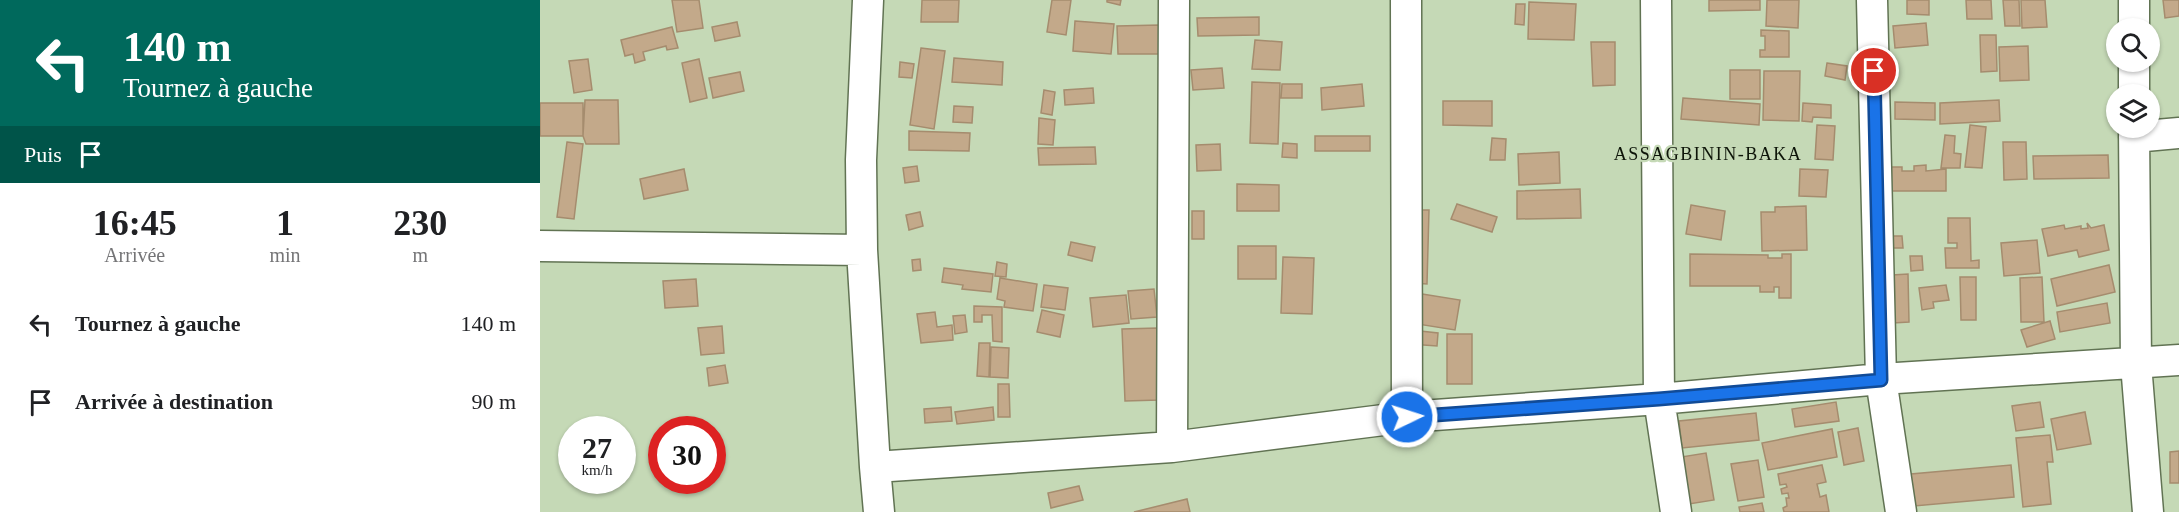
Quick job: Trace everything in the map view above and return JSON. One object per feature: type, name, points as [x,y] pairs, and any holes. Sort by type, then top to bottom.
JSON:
[{"type":"street","points":[[868,0],[861,160],[862,250],[879,512]]},
{"type":"street","points":[[1172,447],[1174,0]]},
{"type":"street","points":[[1406,0],[1407,417]]},
{"type":"street","points":[[1656,0],[1659,399],[1676,512]]},
{"type":"street","points":[[1872,0],[1881,380],[1901,512]]},
{"type":"street","points":[[2133,0],[2134,18]]},
{"type":"street","points":[[2160,133],[2179,133]]},
{"type":"street","points":[[2134,138],[2136,364],[2148,512]]},
{"type":"street","points":[[540,246],[862,250]]},
{"type":"street","points":[[875,467],[1172,447],[1407,417],[1881,380],[2179,360]]},
{"type":"building","points":[[672,0],[699,0],[703,28],[677,32]]},
{"type":"building","points":[[922,0],[959,0],[958,22],[921,22]]},
{"type":"building","points":[[1052,0],[1071,0],[1066,35],[1047,32]]},
{"type":"building","points":[[1107,0],[1121,0],[1120,5],[1107,2]]},
{"type":"building","points":[[1709,0],[1760,0],[1760,10],[1709,11]]},
{"type":"building","points":[[1767,0],[1799,0],[1798,28],[1766,26]]},
{"type":"building","points":[[1907,0],[1929,0],[1929,15],[1907,14]]},
{"type":"building","points":[[1966,0],[1991,0],[1992,19],[1967,19]]},
{"type":"building","points":[[2003,0],[2019,0],[2020,26],[2005,26]]},
{"type":"building","points":[[2021,0],[2045,0],[2047,27],[2022,28]]},
{"type":"building","points":[[2163,0],[2179,0],[2179,16],[2165,18]]},
{"type":"building","points":[[1529,2],[1576,4],[1574,40],[1528,39]]},
{"type":"building","points":[[1516,4],[1525,4],[1524,25],[1515,24]]},
{"type":"building","points":[[1259,17],[1259,35],[1198,36],[1197,18]]},
{"type":"building","points":[[1075,21],[1114,24],[1111,54],[1073,51]]},
{"type":"building","points":[[737,22],[740,36],[715,41],[712,27]]},
{"type":"building","points":[[1926,23],[1928,45],[1895,48],[1893,26]]},
{"type":"building","points":[[1159,25],[1159,54],[1118,54],[1117,26]]},
{"type":"building","points":[[672,27],[678,48],[667,50],[666,46],[643,52],[645,60],[635,63],[633,54],[625,56],[621,40]]},
{"type":"building","points":[[1761,30],[1789,31],[1789,57],[1760,57],[1760,50],[1765,50],[1765,36],[1761,36]]},
{"type":"building","points":[[1980,35],[1996,35],[1997,71],[1981,72]]},
{"type":"building","points":[[1255,40],[1282,42],[1280,70],[1252,69]]},
{"type":"building","points":[[1591,42],[1615,42],[1615,85],[1593,86]]},
{"type":"building","points":[[2028,46],[2029,80],[2000,81],[1999,47]]},
{"type":"building","points":[[921,48],[945,51],[934,129],[910,125]]},
{"type":"building","points":[[954,58],[1003,62],[1002,85],[952,82]]},
{"type":"building","points":[[588,59],[592,90],[574,93],[569,61]]},
{"type":"building","points":[[699,59],[707,98],[690,102],[682,63]]},
{"type":"building","points":[[900,62],[914,64],[912,78],[899,77]]},
{"type":"building","points":[[1827,63],[1847,66],[1845,80],[1825,76]]},
{"type":"building","points":[[1222,68],[1224,88],[1193,90],[1191,70]]},
{"type":"building","points":[[1730,70],[1760,70],[1760,99],[1730,99]]},
{"type":"building","points":[[1764,71],[1800,71],[1799,121],[1763,120]]},
{"type":"building","points":[[740,72],[744,91],[713,98],[709,78]]},
{"type":"building","points":[[1252,82],[1280,83],[1278,144],[1250,143]]},
{"type":"building","points":[[1282,84],[1302,84],[1302,98],[1281,98]]},
{"type":"building","points":[[1362,84],[1364,106],[1322,110],[1321,88]]},
{"type":"building","points":[[1093,88],[1094,103],[1065,105],[1064,90]]},
{"type":"building","points":[[1044,90],[1055,92],[1052,115],[1041,113]]},
{"type":"building","points":[[1683,98],[1760,104],[1759,125],[1681,119]]},
{"type":"building","points":[[585,100],[618,100],[619,144],[586,144],[583,136]]},
{"type":"building","points":[[1999,100],[2000,121],[1940,124],[1940,103]]},
{"type":"building","points":[[1443,101],[1492,101],[1492,126],[1443,125]]},
{"type":"building","points":[[1895,102],[1935,103],[1935,120],[1895,119]]},
{"type":"building","points":[[540,103],[583,103],[583,136],[540,136]]},
{"type":"building","points":[[1803,103],[1831,105],[1831,118],[1813,117],[1812,122],[1802,121]]},
{"type":"building","points":[[954,106],[973,107],[972,123],[953,122]]},
{"type":"building","points":[[1039,118],[1055,120],[1053,145],[1038,144]]},
{"type":"building","points":[[1817,125],[1835,126],[1833,160],[1815,159]]},
{"type":"building","points":[[1970,125],[1986,127],[1982,168],[1965,167]]},
{"type":"building","points":[[909,131],[970,133],[969,151],[909,150]]},
{"type":"building","points":[[1945,135],[1955,136],[1954,153],[1961,154],[1960,168],[1941,168]]},
{"type":"building","points":[[1315,136],[1370,136],[1370,151],[1315,151]]},
{"type":"building","points":[[1492,138],[1506,139],[1505,160],[1490,160]]},
{"type":"building","points":[[567,142],[583,144],[574,219],[557,217]]},
{"type":"building","points":[[2003,142],[2026,142],[2027,179],[2004,180]]},
{"type":"building","points":[[1283,143],[1297,144],[1297,158],[1282,157]]},
{"type":"building","points":[[1220,144],[1221,170],[1197,171],[1196,145]]},
{"type":"building","points":[[1095,147],[1096,164],[1039,165],[1038,148]]},
{"type":"building","points":[[1559,152],[1560,183],[1519,185],[1518,154]]},
{"type":"building","points":[[2108,155],[2109,178],[2034,179],[2033,156]]},
{"type":"building","points":[[1926,165],[1926,171],[1946,169],[1946,191],[1889,191],[1889,167],[1902,167],[1902,171],[1914,171],[1914,166]]},
{"type":"building","points":[[917,166],[919,181],[905,183],[903,168]]},
{"type":"building","points":[[684,169],[688,190],[644,199],[640,179]]},
{"type":"building","points":[[1800,169],[1828,170],[1826,197],[1799,196]]},
{"type":"building","points":[[1237,184],[1279,185],[1279,211],[1237,211]]},
{"type":"building","points":[[1580,189],[1581,218],[1517,219],[1517,191]]},
{"type":"building","points":[[1457,204],[1497,217],[1492,232],[1451,219]]},
{"type":"building","points":[[1691,205],[1725,211],[1721,240],[1686,234]]},
{"type":"building","points":[[1806,206],[1807,250],[1762,251],[1761,212],[1775,212],[1775,207]]},
{"type":"building","points":[[1414,210],[1429,210],[1427,284],[1413,283]]},
{"type":"building","points":[[1192,211],[1204,211],[1204,239],[1192,239]]},
{"type":"building","points":[[920,212],[923,226],[909,230],[906,215]]},
{"type":"building","points":[[1948,218],[1970,218],[1971,261],[1979,260],[1979,268],[1946,268],[1945,248],[1957,248],[1957,243],[1948,243]]},
{"type":"building","points":[[2087,223],[2091,228],[2104,225],[2109,250],[2079,257],[2077,250],[2048,256],[2042,229],[2064,225],[2065,229],[2081,226],[2081,229],[2088,228]]},
{"type":"building","points":[[1889,236],[1902,236],[1903,248],[1890,248]]},
{"type":"building","points":[[2037,240],[2040,273],[2004,276],[2001,243]]},
{"type":"building","points":[[1071,242],[1095,247],[1092,261],[1068,255]]},
{"type":"building","points":[[1238,246],[1276,246],[1276,279],[1238,279]]},
{"type":"building","points":[[1690,254],[1768,255],[1768,258],[1782,258],[1782,254],[1791,254],[1791,298],[1779,298],[1779,287],[1774,287],[1774,292],[1760,292],[1760,286],[1690,286]]},
{"type":"building","points":[[1910,256],[1922,256],[1923,270],[1911,271]]},
{"type":"building","points":[[1283,257],[1314,258],[1312,314],[1281,313]]},
{"type":"building","points":[[920,259],[921,270],[913,271],[912,260]]},
{"type":"building","points":[[997,262],[1007,264],[1006,277],[995,276]]},
{"type":"building","points":[[2109,265],[2115,292],[2057,306],[2051,279]]},
{"type":"building","points":[[944,268],[993,274],[991,292],[962,289],[963,285],[942,282]]},
{"type":"building","points":[[1908,274],[1909,322],[1893,323],[1892,275]]},
{"type":"building","points":[[1960,277],[1976,277],[1976,320],[1961,320]]},
{"type":"building","points":[[2042,277],[2044,322],[2021,322],[2020,278]]},
{"type":"building","points":[[1000,278],[1037,284],[1033,311],[1004,307],[1005,301],[997,299]]},
{"type":"building","points":[[696,279],[698,306],[665,308],[663,281]]},
{"type":"building","points":[[1044,285],[1068,288],[1065,310],[1041,307]]},
{"type":"building","points":[[1946,285],[1949,300],[1933,302],[1934,308],[1922,310],[1919,288]]},
{"type":"building","points":[[1154,289],[1157,317],[1131,319],[1128,291]]},
{"type":"building","points":[[1416,293],[1460,300],[1455,330],[1411,323]]},
{"type":"building","points":[[1126,295],[1129,323],[1093,327],[1090,298]]},
{"type":"building","points":[[2107,303],[2110,323],[2060,332],[2057,312]]},
{"type":"building","points":[[974,306],[1002,307],[1002,342],[993,341],[992,315],[982,315],[982,322],[974,322]]},
{"type":"building","points":[[1042,310],[1064,315],[1060,337],[1037,332]]},
{"type":"building","points":[[935,312],[937,327],[952,325],[953,340],[921,343],[917,314]]},
{"type":"building","points":[[965,315],[967,332],[955,334],[953,316]]},
{"type":"building","points":[[2050,321],[2055,339],[2027,347],[2021,330]]},
{"type":"building","points":[[722,326],[724,353],[701,355],[698,328]]},
{"type":"building","points":[[1157,328],[1159,400],[1125,401],[1122,329]]},
{"type":"building","points":[[1411,330],[1438,333],[1437,346],[1410,344]]},
{"type":"building","points":[[1447,334],[1472,334],[1472,384],[1447,384]]},
{"type":"building","points":[[979,343],[990,343],[989,377],[977,376]]},
{"type":"building","points":[[991,347],[1009,348],[1008,378],[990,377]]},
{"type":"building","points":[[725,365],[728,383],[709,386],[707,368]]},
{"type":"building","points":[[998,384],[1009,384],[1010,417],[998,417]]},
{"type":"building","points":[[1836,402],[1839,421],[1795,427],[1792,409]]},
{"type":"building","points":[[2040,402],[2044,427],[2016,431],[2012,406]]},
{"type":"building","points":[[951,407],[952,421],[925,423],[924,409]]},
{"type":"building","points":[[993,407],[994,420],[957,424],[955,412]]},
{"type":"building","points":[[2085,412],[2091,444],[2057,450],[2051,419]]},
{"type":"building","points":[[1756,413],[1759,440],[1682,448],[1679,421]]},
{"type":"building","points":[[1858,428],[1864,461],[1844,465],[1838,432]]},
{"type":"building","points":[[1832,429],[1837,457],[1768,470],[1762,443]]},
{"type":"building","points":[[2050,435],[2053,462],[2047,462],[2051,504],[2023,507],[2016,438]]},
{"type":"building","points":[[2179,451],[2179,483],[2170,483],[2170,452]]},
{"type":"building","points":[[1706,453],[1714,500],[1689,504],[1681,457]]},
{"type":"building","points":[[1758,460],[1764,497],[1738,501],[1731,464]]},
{"type":"building","points":[[1822,465],[1826,482],[1817,484],[1820,497],[1826,495],[1829,512],[1784,512],[1783,508],[1787,506],[1786,498],[1789,498],[1788,493],[1782,494],[1781,489],[1787,487],[1786,484],[1780,485],[1778,474]]},
{"type":"building","points":[[2011,465],[2014,497],[1914,506],[1911,474]]},
{"type":"building","points":[[1079,486],[1083,500],[1051,508],[1048,493]]},
{"type":"building","points":[[1187,499],[1190,512],[1134,512]]},
{"type":"building","points":[[1762,503],[1764,512],[1740,512],[1739,507]]},
{"type":"district","name":"ASSAGBININ-BAKA","points":[[1708,154]]},
{"type":"route","points":[[1407,417],[1881,380],[1874,71]]}]
